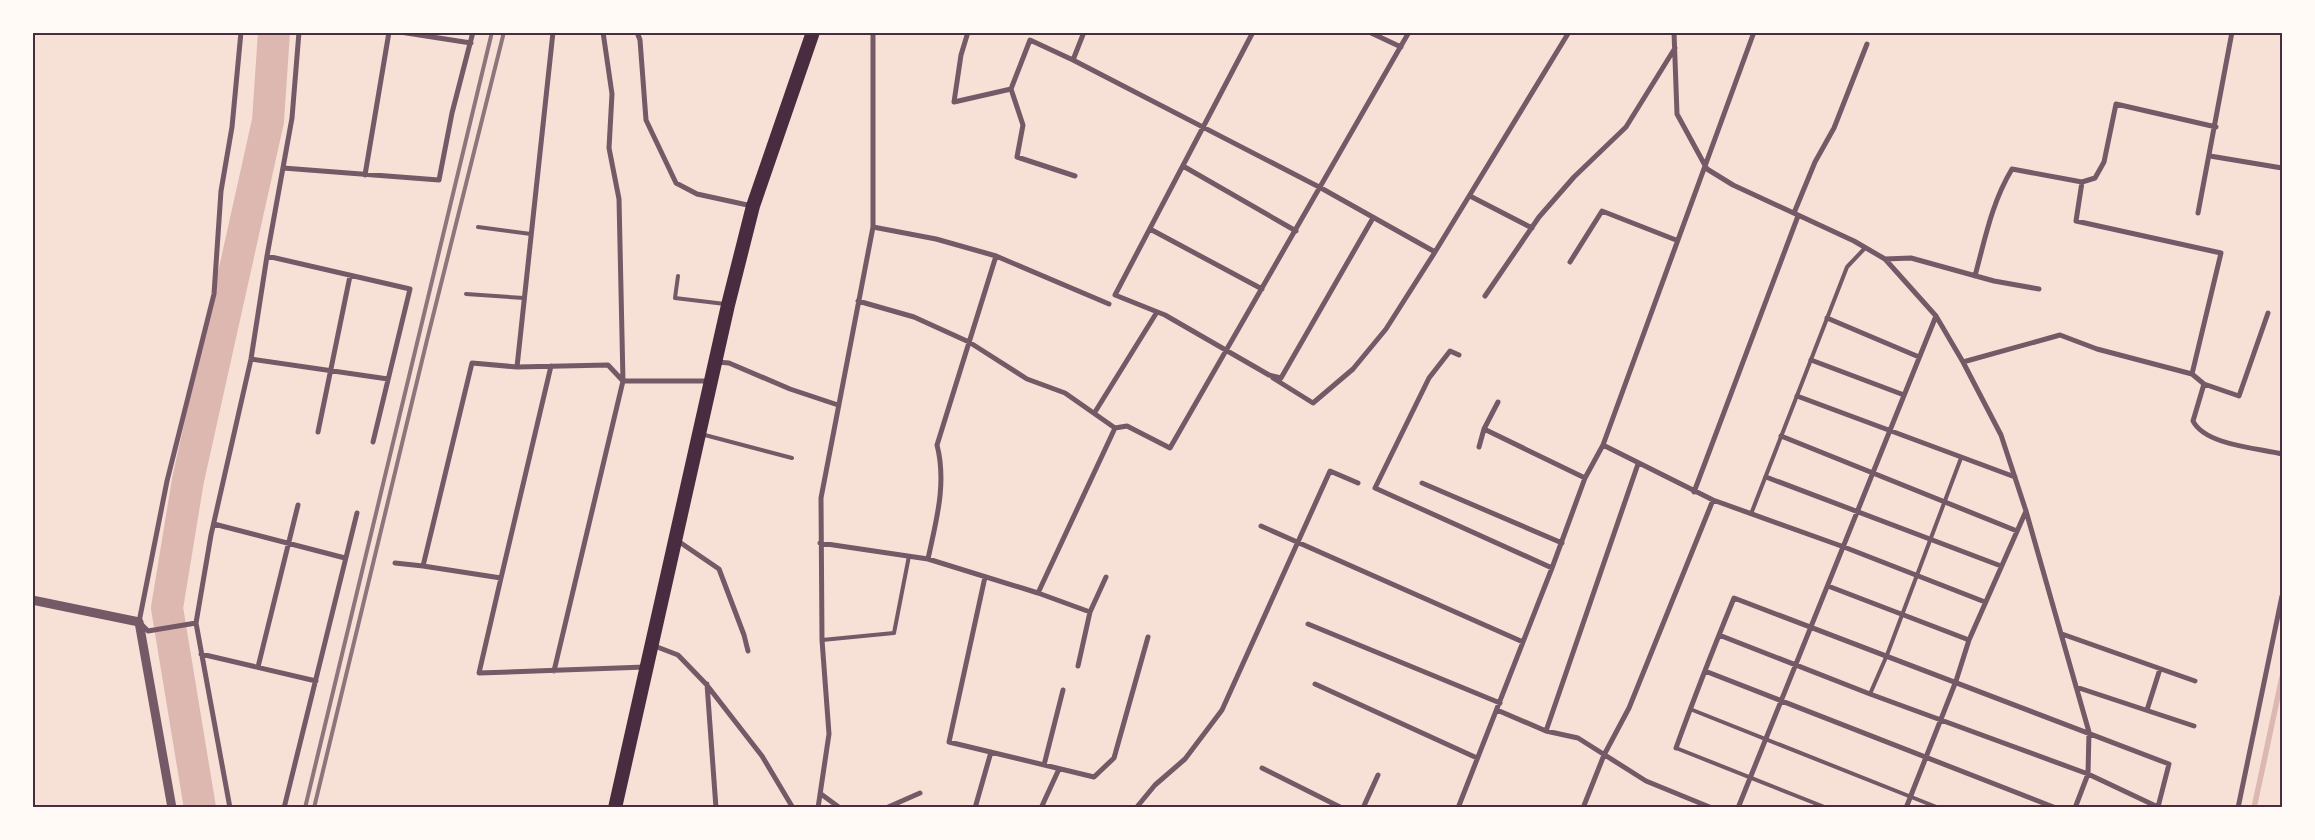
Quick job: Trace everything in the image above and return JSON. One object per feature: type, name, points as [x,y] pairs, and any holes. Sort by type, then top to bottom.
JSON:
[{"type":"highway","points":[[615,808],[728,305],[753,206],[813,32]]},
{"type":"street","points":[[172,808],[138,622],[167,481],[214,294],[221,191],[232,127],[241,32]]},
{"type":"street","points":[[230,808],[196,623],[214,524],[251,359],[266,256],[292,118],[299,32]]},
{"type":"street","points":[[365,175],[389,32]]},
{"type":"street","points":[[400,32],[471,43]]},
{"type":"street","points":[[283,168],[439,180],[452,113],[473,32]]},
{"type":"street","points":[[517,367],[553,32]]},
{"type":"street","points":[[554,671],[623,380],[619,199],[609,148],[612,94],[604,32]]},
{"type":"street","points":[[637,32],[640,40],[646,120],[676,183],[697,194],[753,206]]},
{"type":"street","points":[[818,808],[829,734],[822,640],[821,498],[873,227],[873,32]]},
{"type":"street","points":[[968,32],[954,102],[1011,89]]},
{"type":"street","points":[[1073,60],[1084,32]]},
{"type":"street","points":[[1253,32],[1115,295],[1157,312],[1269,375],[1313,403],[1353,368],[1386,329],[1470,196],[1569,32]]},
{"type":"street","points":[[1369,32],[1401,47]]},
{"type":"street","points":[[858,301],[914,317],[969,342],[1027,379],[1065,394],[1116,428],[1127,426],[1170,448],[1409,32]]},
{"type":"street","points":[[1674,32],[1677,114],[1707,169],[1733,185],[1886,259],[1936,316],[1963,362],[2000,435],[2015,477],[2089,732],[2088,774],[2075,808]]},
{"type":"street","points":[[1458,808],[1524,642],[1585,478],[1603,445],[1676,240],[1738,82],[1754,32]]},
{"type":"street","points":[[2198,213],[2216,127],[2232,32]]},
{"type":"street","points":[[1075,176],[1017,158],[1024,125],[1011,89],[1030,40],[1073,60],[1321,188],[1435,252]]},
{"type":"street","points":[[1694,492],[1815,162],[1834,128],[1867,44]]},
{"type":"street","points":[[1485,296],[1532,228],[1574,177],[1626,127],[1675,48]]},
{"type":"street","points":[[1975,276],[1991,213],[2002,185],[2012,169],[2082,182],[2095,178],[2104,162],[2116,104],[2216,127]]},
{"type":"street","points":[[2210,156],[2282,168]]},
{"type":"street","points":[[1183,166],[1296,231]]},
{"type":"street","points":[[2082,182],[2076,221],[2221,253],[2192,374]]},
{"type":"street","points":[[1470,196],[1532,228]]},
{"type":"street","points":[[1570,262],[1602,211],[1676,240]]},
{"type":"street","points":[[1269,375],[1281,378],[1373,218]]},
{"type":"street","points":[[873,227],[936,239],[996,256],[1109,304]]},
{"type":"street","points":[[1150,229],[1262,289]]},
{"type":"street","points":[[266,256],[410,288],[373,442]]},
{"type":"street","points":[[928,559],[941,494],[942,466],[937,445],[996,256]]},
{"type":"street","points":[[1886,259],[1912,258],[1975,276],[2039,289]]},
{"type":"street","points":[[318,432],[350,276]]},
{"type":"street","points":[[1094,412],[1157,312]]},
{"type":"street","points":[[1963,362],[2060,336],[2097,349],[2192,374],[2204,384],[2239,396],[2268,313]]},
{"type":"street","points":[[1738,808],[1797,666],[1936,316]]},
{"type":"street","points":[[1827,318],[1919,357]]},
{"type":"street","points":[[1459,355],[1450,351],[1429,378],[1375,488],[1552,568]]},
{"type":"street","points":[[251,359],[388,379]]},
{"type":"street","points":[[1811,360],[1904,395]]},
{"type":"street","points":[[716,362],[729,364],[790,389],[838,405]]},
{"type":"street","points":[[423,566],[472,363],[517,367],[608,365],[623,380],[712,382]]},
{"type":"street","points":[[551,366],[479,673],[646,667]]},
{"type":"street","points":[[2204,384],[2193,421],[2197,430],[2214,439],[2282,454]]},
{"type":"street","points":[[1797,396],[2015,477]]},
{"type":"street","points":[[1479,447],[1484,429],[1498,402]]},
{"type":"street","points":[[1038,593],[1116,428]]},
{"type":"street","points":[[1484,429],[1585,478]]},
{"type":"street","points":[[1782,436],[2017,531]]},
{"type":"street","points":[[1603,445],[1713,500],[1844,547],[1985,602]]},
{"type":"street","points":[[1546,731],[1638,464]]},
{"type":"street","points":[[1136,808],[1155,785],[1186,759],[1222,710],[1330,471],[1358,483]]},
{"type":"street","points":[[1766,477],[1859,510],[2001,566]]},
{"type":"street","points":[[1422,483],[1562,543]]},
{"type":"street","points":[[1583,808],[1604,755],[1629,708],[1713,500]]},
{"type":"street","points":[[258,667],[287,543],[298,505]]},
{"type":"street","points":[[1906,808],[1956,681],[1969,640],[2026,511]]},
{"type":"street","points":[[284,808],[357,513]]},
{"type":"street","points":[[214,524],[346,558]]},
{"type":"street","points":[[1261,526],[1524,642]]},
{"type":"street","points":[[675,539],[719,569],[744,635],[748,651]]},
{"type":"street","points":[[820,543],[928,559],[1038,593],[1090,612]]},
{"type":"street","points":[[394,563],[501,578]]},
{"type":"street","points":[[985,577],[949,742],[1094,777],[1114,758],[1148,637]]},
{"type":"street","points":[[1078,666],[1090,612],[1106,577]]},
{"type":"street","points":[[1828,586],[1969,640]]},
{"type":"street","points":[[2238,808],[2282,596]]},
{"type":"street","points":[[1676,748],[1704,671],[1719,634],[1734,598],[1812,626],[2169,764],[2158,807],[2088,774],[1870,694],[1719,634]]},
{"type":"street","points":[[32,600],[138,622],[148,631],[196,623]]},
{"type":"street","points":[[1308,624],[1500,703]]},
{"type":"street","points":[[2062,634],[2195,681]]},
{"type":"street","points":[[651,644],[678,655],[706,684],[762,756],[793,808]]},
{"type":"street","points":[[201,654],[316,681]]},
{"type":"street","points":[[2147,710],[2160,669]]},
{"type":"street","points":[[1704,671],[2056,808]]},
{"type":"street","points":[[706,684],[716,808]]},
{"type":"street","points":[[1315,684],[1478,758]]},
{"type":"street","points":[[2076,687],[2194,726]]},
{"type":"street","points":[[1044,765],[1063,690]]},
{"type":"street","points":[[1497,710],[1546,731],[1578,738],[1646,782],[1712,808]]},
{"type":"street","points":[[975,808],[991,752]]},
{"type":"street","points":[[1262,768],[1342,808]]},
{"type":"street","points":[[1041,808],[1059,769]]},
{"type":"street","points":[[1364,808],[1378,776]]},
{"type":"street","points":[[886,808],[920,793]]},
{"type":"street","points":[[821,794],[840,808]]},
{"type":"lane","points":[[478,227],[531,234]]},
{"type":"lane","points":[[1752,514],[1847,267],[1865,248]]},
{"type":"lane","points":[[678,276],[676,298],[728,305]]},
{"type":"lane","points":[[466,294],[524,298]]},
{"type":"lane","points":[[699,433],[792,458]]},
{"type":"lane","points":[[1870,694],[1887,655],[1915,575],[1961,458]]},
{"type":"lane","points":[[822,640],[894,633],[909,556]]},
{"type":"lane","points":[[1690,709],[1939,808]]},
{"type":"lane","points":[[1676,748],[1827,808]]},
{"type":"waterway","points":[[200,808],[167,608],[188,480],[268,121],[274,32]]},
{"type":"waterway","points":[[2254,808],[2282,677]]},
{"type":"railway","points":[[305,808],[492,32]]},
{"type":"railway","points":[[314,808],[427,340],[504,32]]}]
